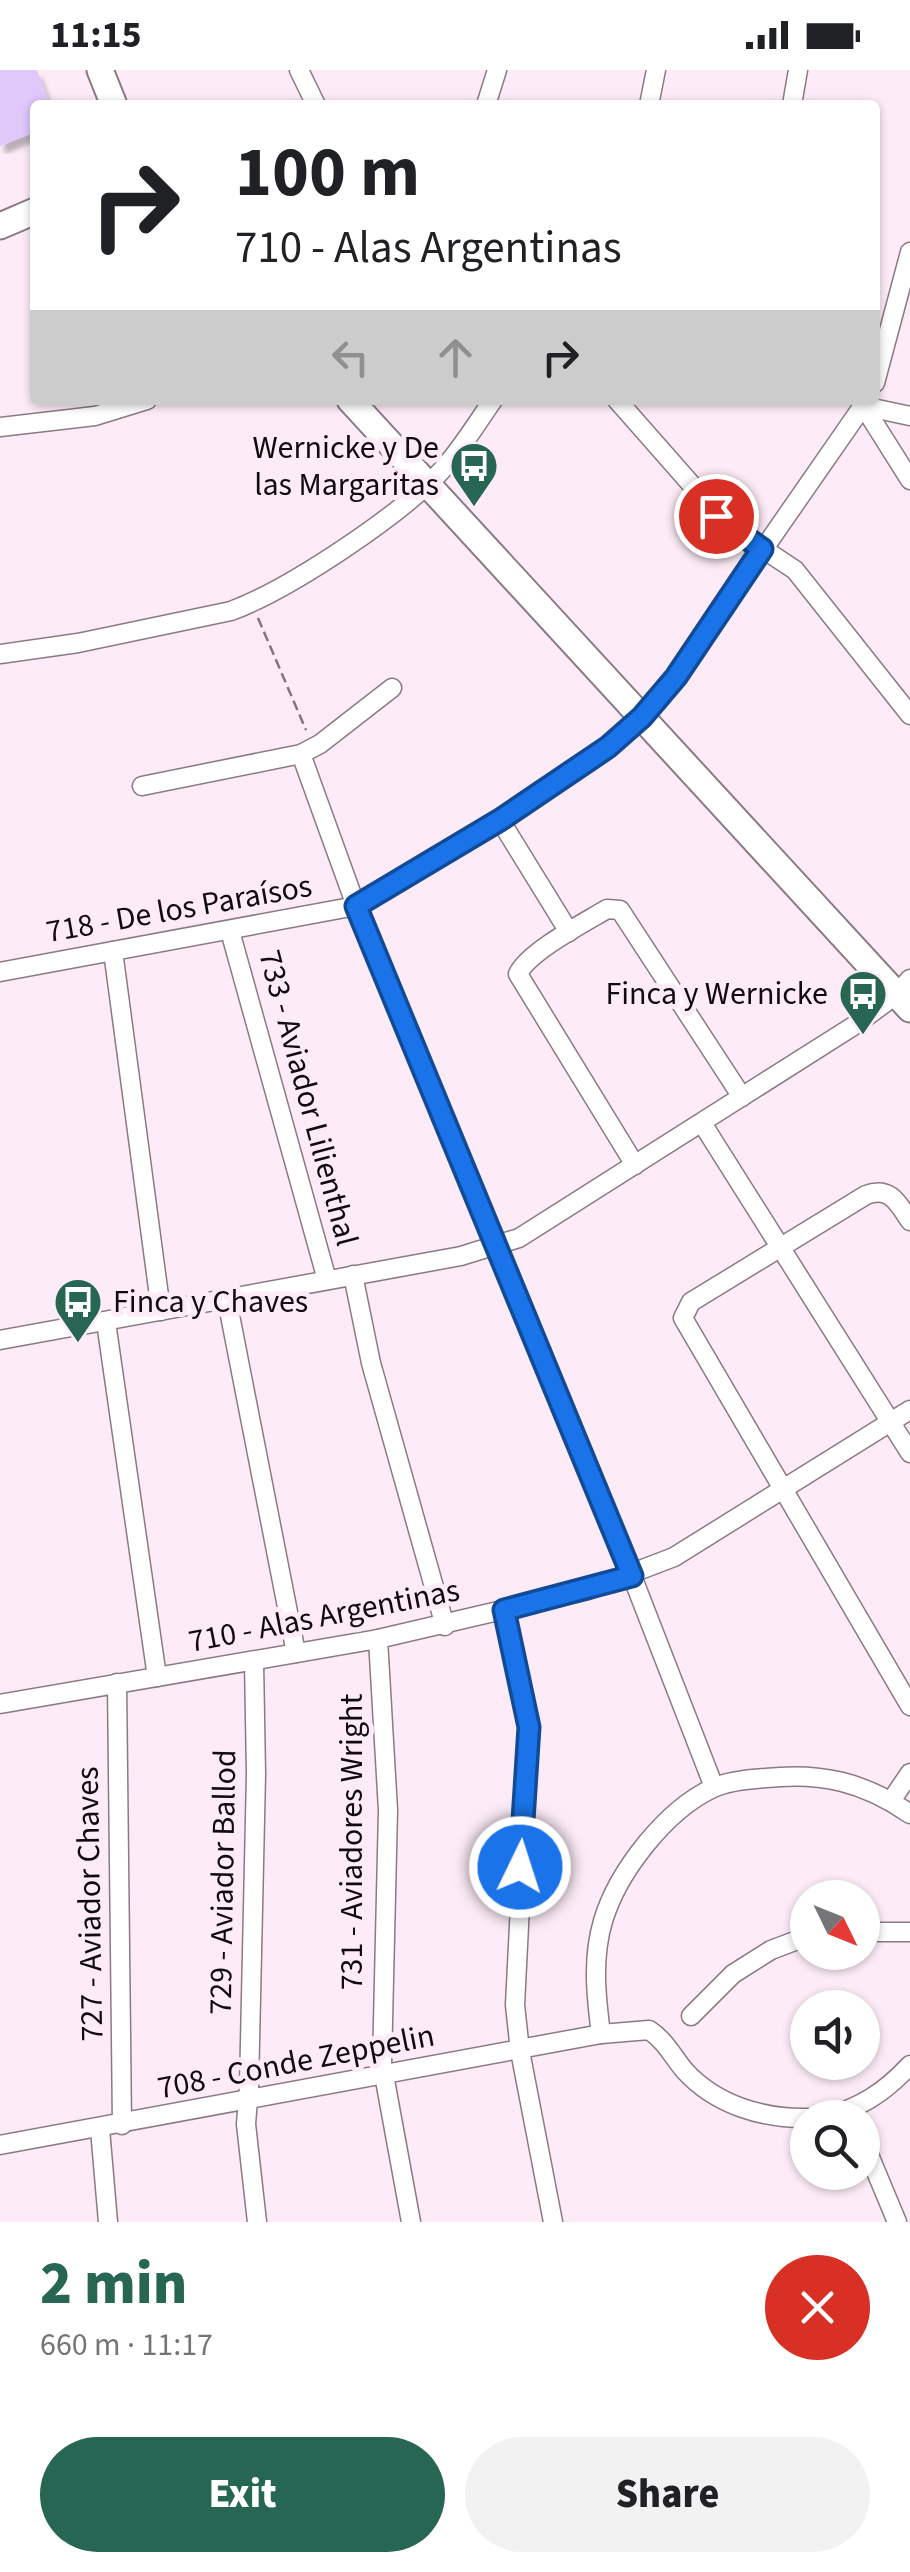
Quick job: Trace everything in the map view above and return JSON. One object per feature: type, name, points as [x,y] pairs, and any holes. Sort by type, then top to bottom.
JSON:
[{"type":"street","points":[[100,70],[112,100]]},
{"type":"street","points":[[300,70],[314,100]]},
{"type":"street","points":[[488,100],[497,70]]},
{"type":"street","points":[[649,100],[656,70]]},
{"type":"street","points":[[793,100],[798,70]]},
{"type":"street","points":[[0,226],[30,213]]},
{"type":"street","points":[[880,368],[907,279],[910,252]]},
{"type":"street","points":[[0,427],[95,416],[131,405]]},
{"type":"street","points":[[0,1340],[461,1256],[519,1238],[906,994],[642,717],[355,405]]},
{"type":"street","points":[[0,654],[78,643],[231,611],[252,603],[355,540],[430,484],[490,405]]},
{"type":"street","points":[[622,405],[716,516],[784,561],[806,581],[910,715]]},
{"type":"street","name":"718 - De los Paraísos","points":[[0,972],[356,906],[500,820],[608,747],[642,717],[676,677],[860,405]]},
{"type":"street","points":[[864,405],[910,480]]},
{"type":"street","points":[[872,405],[910,416]]},
{"type":"street","points":[[142,786],[301,754],[320,744],[392,688]]},
{"type":"street","points":[[301,754],[356,906],[632,1576],[714,1788]]},
{"type":"street","points":[[500,820],[569,932]]},
{"type":"street","points":[[635,1166],[518,971],[569,932],[607,908],[616,908],[742,1097]]},
{"type":"street","name":"733 - Aviador Lilienthal","points":[[230,931],[327,1280]]},
{"type":"street","points":[[113,951],[161,1311]]},
{"type":"street","points":[[702,1123],[910,1453]]},
{"type":"street","points":[[910,1221],[890,1194],[866,1195],[691,1302],[683,1312],[685,1323],[910,1706]]},
{"type":"street","name":"733 - Aviador Lilienthal","points":[[353,1275],[371,1362],[445,1626]]},
{"type":"street","points":[[227,1300],[296,1653]]},
{"type":"street","points":[[106,1322],[157,1677]]},
{"type":"street","name":"710 - Alas Argentinas","points":[[0,1704],[445,1626],[632,1576],[674,1557],[910,1410]]},
{"type":"street","points":[[504,1610],[530,1746],[514,2005],[553,2222]]},
{"type":"street","name":"731 - Aviadores Wright","points":[[378,1639],[388,1810],[384,2076],[411,2222]]},
{"type":"street","name":"729 - Aviador Ballod","points":[[254,1662],[256,1774],[246,2124],[257,2222]]},
{"type":"street","name":"727 - Aviador Chaves","points":[[117,1684],[122,2124]]},
{"type":"street","points":[[891,1801],[910,1773]]},
{"type":"street","points":[[602,2034],[595,1968],[603,1922],[618,1882],[647,1843],[714,1788],[800,1774],[853,1782],[910,1814]]},
{"type":"street","points":[[880,1932],[910,1932]]},
{"type":"street","points":[[691,2016],[733,1974],[790,1943]]},
{"type":"street","name":"708 - Conde Zeppelin","points":[[0,2145],[602,2034],[648,2030],[709,2092],[760,2114],[790,2116]]},
{"type":"street","points":[[872,2100],[910,2065]]},
{"type":"street","points":[[100,2129],[108,2222]]},
{"type":"street","points":[[880,2181],[897,2222]]},
{"type":"path","points":[[252,603],[307,726],[301,754]]},
{"type":"building","points":[[0,70],[37,70],[48,100],[30,100],[30,134],[0,146]]},
{"type":"place","name":"Wernicke y De las Margaritas","points":[[474,508]]},
{"type":"place","name":"Finca y Wernicke","points":[[863,1036]]},
{"type":"place","name":"Finca y Chaves","points":[[78,1344]]},
{"type":"route","points":[[520,1867],[529,1727],[504,1610],[632,1576],[356,906],[500,820],[608,747],[658,701],[762,549],[716,516]]}]
